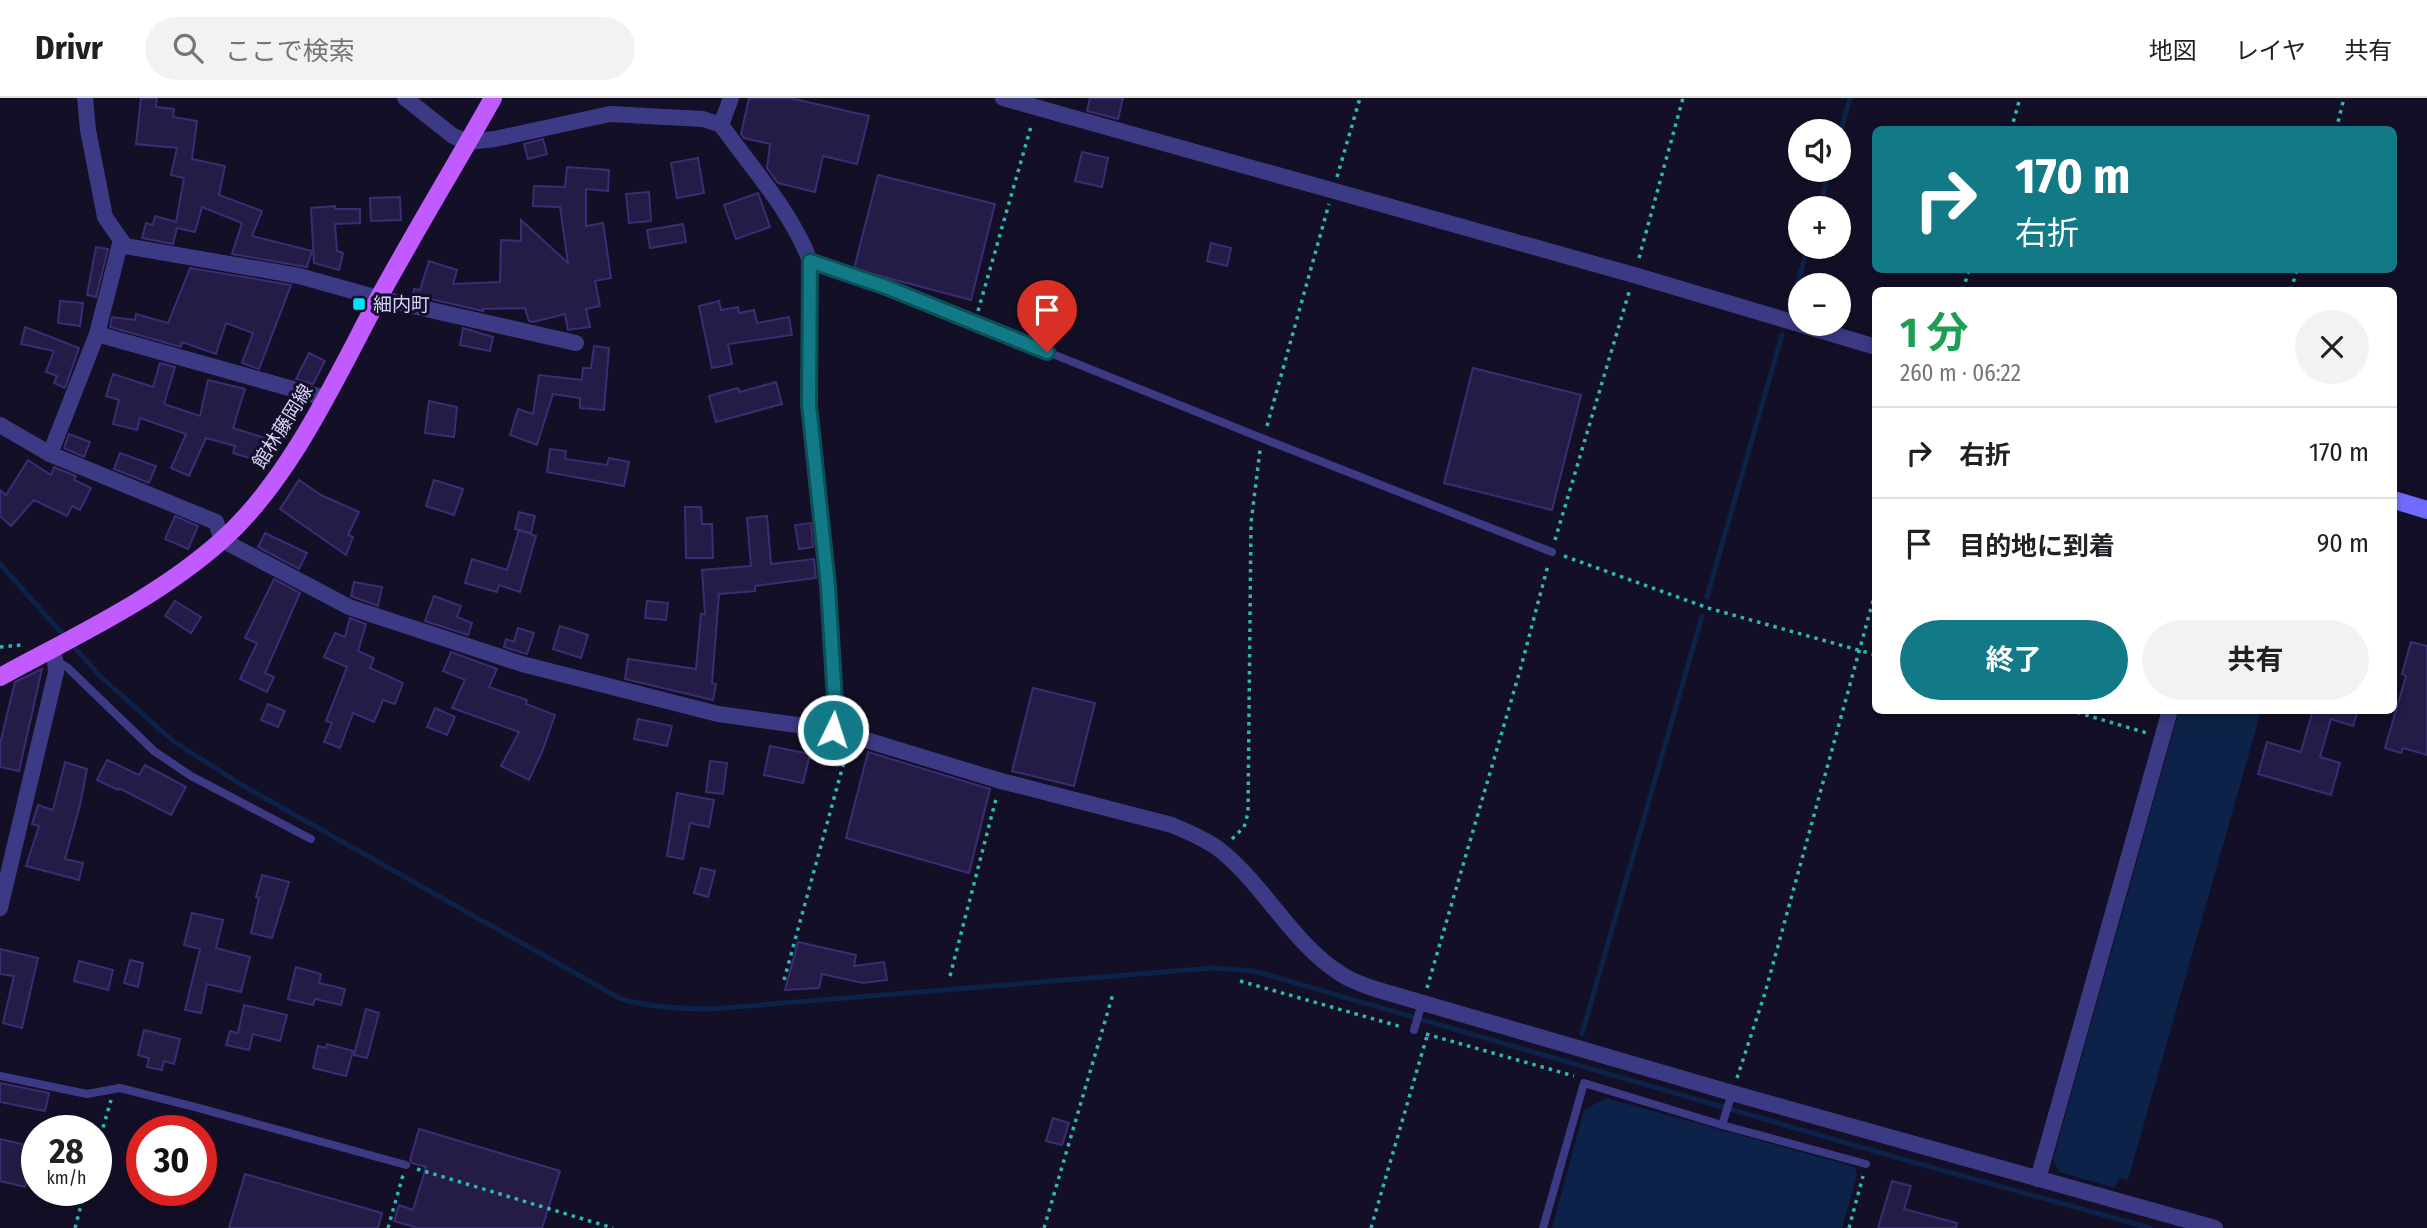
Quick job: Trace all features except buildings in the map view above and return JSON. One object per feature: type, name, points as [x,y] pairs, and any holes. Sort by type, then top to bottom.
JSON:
[{"type":"main road","name":"館林藤岡線","points":[[0,677],[53,655],[144,598],[222,540],[253,507],[283,466],[325,398],[378,298],[493,98]]},
{"type":"street","points":[[85,98],[88,130],[105,217],[125,246],[267,269],[378,298],[576,343]]},
{"type":"street","points":[[405,98],[453,136],[468,142],[495,139],[610,114],[704,119],[721,125],[791,222],[810,261],[809,405],[832,634],[836,718],[833,730]]},
{"type":"street","points":[[721,125],[731,98]]},
{"type":"street","points":[[1003,98],[1038,103],[1872,346]]},
{"type":"street","points":[[50,454],[97,334],[121,240]]},
{"type":"street","points":[[97,334],[325,398]]},
{"type":"street","points":[[0,425],[50,454],[216,522],[222,540],[349,607],[523,664],[718,715],[833,730],[1001,781],[1172,825],[1195,834],[1219,849],[1321,960],[1357,983],[1421,1006],[1731,1097],[2215,1228]]},
{"type":"street","points":[[2397,501],[2427,510]]},
{"type":"street","points":[[1,903],[56,672],[53,655]]},
{"type":"street","points":[[2038,1179],[2168,714]]},
{"type":"lane","points":[[810,261],[886,287],[1552,552]]},
{"type":"lane","points":[[53,655],[154,751],[191,776],[311,839]]},
{"type":"lane","points":[[1415,1028],[1421,1006]]},
{"type":"lane","points":[[0,1076],[87,1094],[120,1088],[406,1166]]},
{"type":"lane","points":[[1543,1228],[1584,1083],[1866,1164]]},
{"type":"lane","points":[[1723,1122],[1731,1097]]},
{"type":"path","points":[[1219,849],[1244,827],[1248,813],[1251,523],[1258,457],[1360,98]]},
{"type":"path","points":[[1421,1006],[1683,98]]},
{"type":"path","points":[[2012,126],[2020,98]]},
{"type":"path","points":[[2337,126],[2344,98]]},
{"type":"path","points":[[975,322],[1038,103]]},
{"type":"path","points":[[1552,552],[1708,608],[1872,654]]},
{"type":"path","points":[[1731,1097],[1765,993],[1872,604]]},
{"type":"path","points":[[2083,714],[2162,737]]},
{"type":"path","points":[[784,980],[851,736]]},
{"type":"path","points":[[950,976],[1001,781]]},
{"type":"path","points":[[1240,981],[1415,1028],[1427,1034],[1576,1076],[1584,1083]]},
{"type":"path","points":[[1044,1228],[1114,994]]},
{"type":"path","points":[[1371,1228],[1427,1034]]},
{"type":"path","points":[[107,1115],[114,1089]]},
{"type":"path","points":[[1849,1228],[1866,1164]]},
{"type":"path","points":[[388,1228],[406,1166],[612,1228]]},
{"type":"path","points":[[75,1228],[81,1206]]},
{"type":"water","points":[[2178,714],[2260,714],[2128,1180],[2119,1178],[2115,1188],[2059,1172],[2053,1159]]},
{"type":"water","points":[[1606,1098],[1855,1167],[1857,1175],[1842,1228],[1552,1228],[1584,1110]]},
{"type":"waterway","points":[[1844,119],[1850,98]]},
{"type":"waterway","points":[[1822,196],[1827,182]]},
{"type":"waterway","points":[[1801,273],[1805,259]]},
{"type":"waterway","points":[[1707,597],[1782,335]]},
{"type":"waterway","points":[[0,564],[101,677],[173,741],[242,785],[621,999],[666,1007],[711,1009],[1213,968],[1254,971],[2150,1228]]},
{"type":"waterway","points":[[1582,1034],[1702,616]]},
{"type":"place","name":"細内町","points":[[359,304]]},
{"type":"route","points":[[833,730],[836,718],[832,634],[809,405],[810,261],[886,287],[1047,352]]}]
